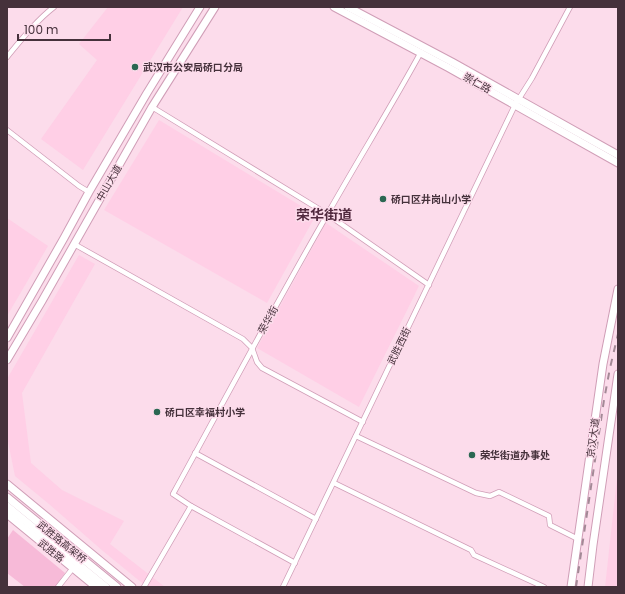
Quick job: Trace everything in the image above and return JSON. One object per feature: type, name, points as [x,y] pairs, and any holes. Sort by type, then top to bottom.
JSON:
[{"type":"main road","name":"中山大道","points":[[7,338],[89,192],[147,93],[200,7]]},
{"type":"main road","name":"中山大道","points":[[7,360],[42,302],[152,107],[214,7]]},
{"type":"main road","name":"崇仁路","points":[[334,7],[422,50]]},
{"type":"main road","name":"崇仁路","points":[[348,7],[422,50],[517,102],[618,154]]},
{"type":"main road","name":"崇仁路","points":[[517,102],[618,163]]},
{"type":"main road","name":"京汉大道","points":[[571,587],[603,364],[618,289]]},
{"type":"main road","name":"京汉大道","points":[[588,587],[593,545],[615,418],[618,374]]},
{"type":"main road","points":[[7,484],[132,587]]},
{"type":"main road","name":"武胜路高架桥","points":[[7,497],[117,587]]},
{"type":"main road","name":"武胜路高架桥","points":[[7,506],[106,587]]},
{"type":"main road","name":"武胜路","points":[[7,514],[96,587]]},
{"type":"street","points":[[7,57],[47,12],[54,7]]},
{"type":"street","name":"武胜西街","points":[[283,587],[517,102],[532,78],[570,7]]},
{"type":"street","name":"荣华街","points":[[191,506],[173,494],[327,214],[422,50]]},
{"type":"street","points":[[152,107],[327,214],[429,285]]},
{"type":"street","points":[[7,130],[89,192]]},
{"type":"street","points":[[74,244],[243,339],[252,348],[257,362],[262,368],[363,422]]},
{"type":"street","points":[[356,436],[476,493],[490,496],[499,492],[549,516],[550,525],[578,539]]},
{"type":"street","points":[[195,453],[316,520]]},
{"type":"street","points":[[334,483],[471,550],[474,555],[544,587]]},
{"type":"street","points":[[144,587],[191,506],[295,563]]},
{"type":"street","points":[[58,587],[73,568]]},
{"type":"shaded area","points":[[108,7],[183,7],[83,170],[41,139],[97,60],[79,44]]},
{"type":"shaded area","points":[[159,120],[316,215],[267,303],[104,210]]},
{"type":"shaded area","points":[[7,218],[48,246],[7,316]]},
{"type":"shaded area","points":[[326,223],[419,286],[359,407],[257,348]]},
{"type":"shaded area","points":[[79,255],[95,264],[22,393],[31,463],[62,490],[124,521],[110,544],[165,587],[147,587],[15,476],[7,437],[7,379]]},
{"type":"shaded area","points":[[618,469],[618,587],[605,587]]},
{"type":"shaded area","points":[[13,530],[65,573],[55,587],[25,587],[7,573],[7,539]]},
{"type":"railway","points":[[576,587],[604,400],[618,334]]},
{"type":"place","name":"武汉市公安局硚口分局","points":[[135,67]]},
{"type":"place","name":"硚口区井岗山小学","points":[[383,199]]},
{"type":"place","name":"硚口区幸福村小学","points":[[157,412]]},
{"type":"place","name":"荣华街道办事处","points":[[472,455]]},
{"type":"district","name":"荣华街道","points":[[324,215]]}]
